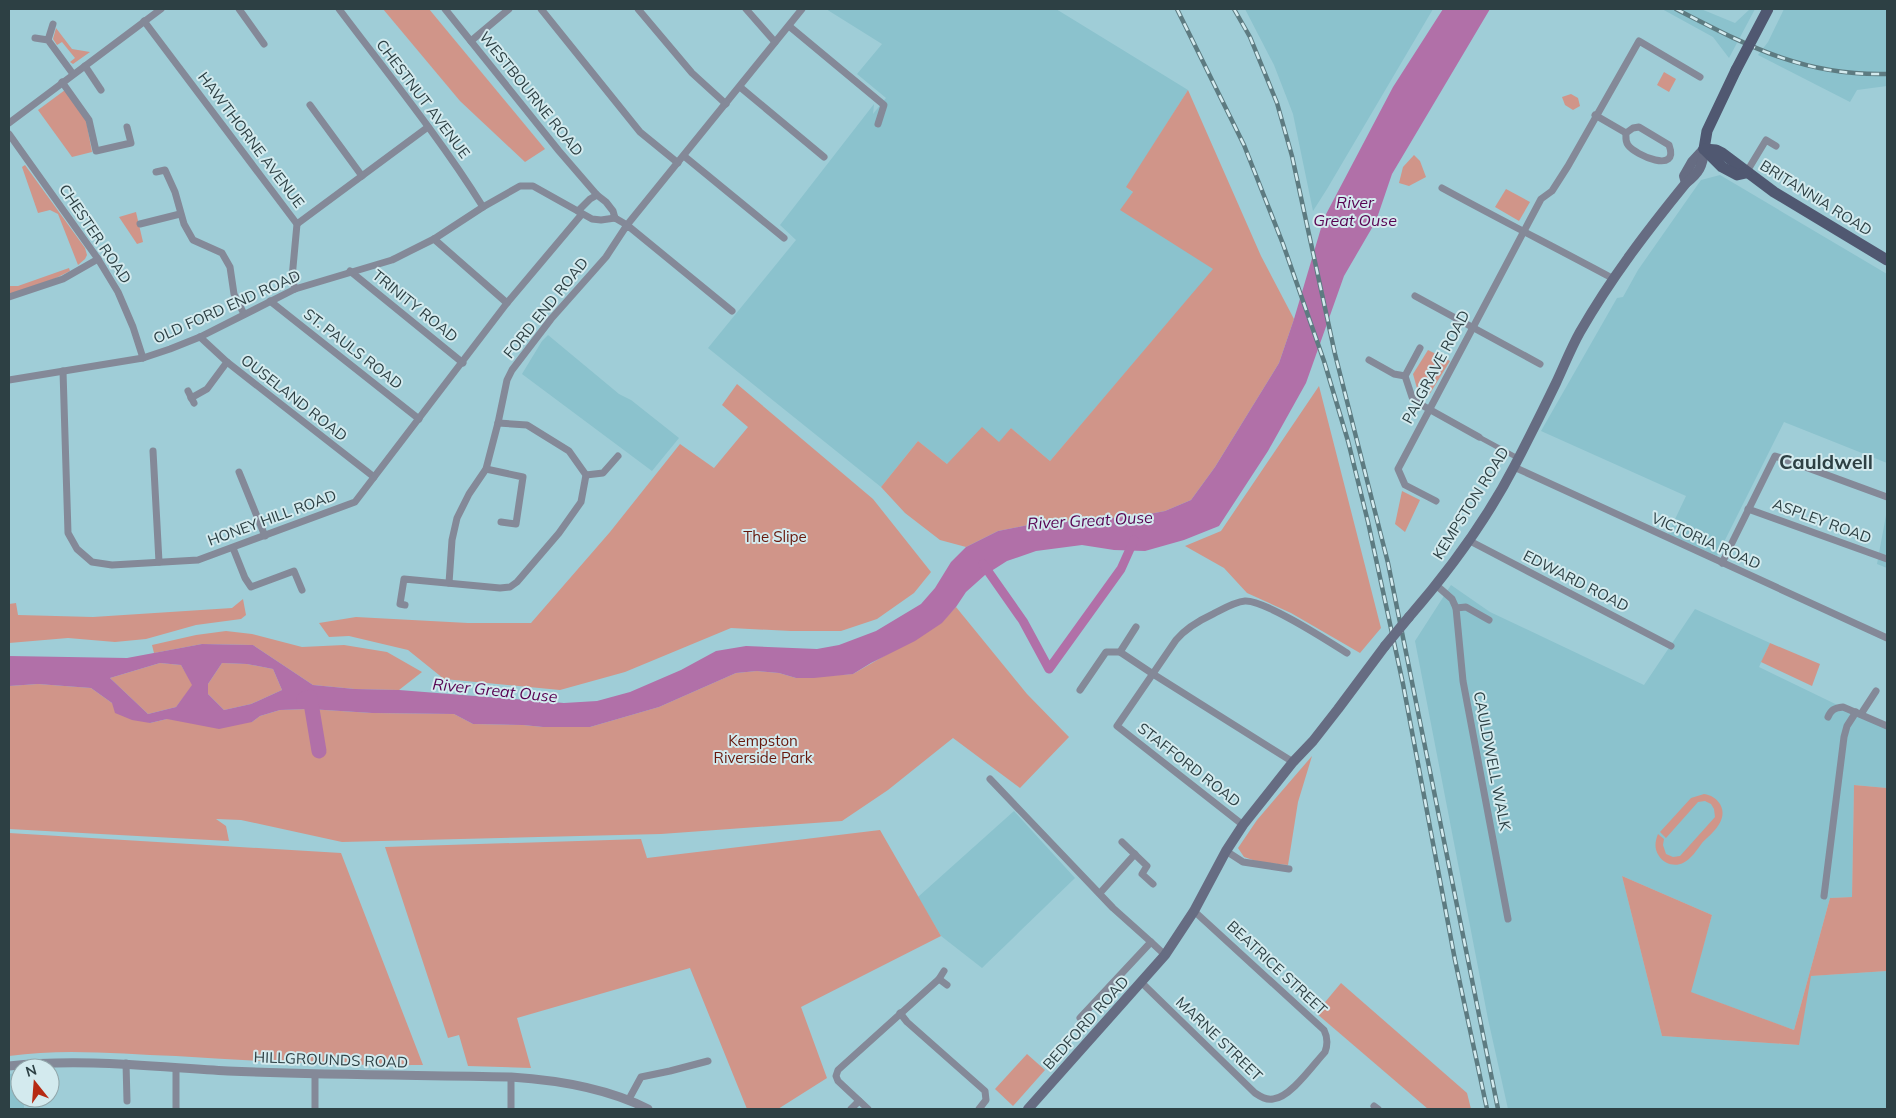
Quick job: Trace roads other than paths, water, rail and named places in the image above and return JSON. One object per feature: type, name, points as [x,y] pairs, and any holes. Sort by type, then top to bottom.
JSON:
[{"type":"main road","points":[[1704,149],[1707,131],[1768,9]]},
{"type":"main road","name":"BRITANNIA ROAD","points":[[1704,149],[1722,167],[1737,175],[1746,173],[1806,212],[1887,260]]},
{"type":"main road","name":"KEMPSTON ROAD","points":[[1226,851],[1243,825],[1293,762],[1313,741],[1385,646],[1436,585],[1468,540],[1514,467],[1579,334],[1612,278],[1640,239],[1686,183],[1695,176],[1703,163],[1704,149]]},
{"type":"main road","name":"BEDFORD ROAD","points":[[1028,1109],[1165,955],[1194,911],[1226,851]]},
{"type":"street","points":[[9,123],[161,9]]},
{"type":"street","points":[[238,9],[264,44]]},
{"type":"street","name":"CHESTNUT AVENUE","points":[[339,9],[428,128],[483,207]]},
{"type":"street","name":"WESTBOURNE ROAD","points":[[445,9],[558,151],[597,196]]},
{"type":"street","points":[[471,41],[509,9]]},
{"type":"street","points":[[541,9],[640,132],[678,163]]},
{"type":"street","points":[[638,9],[692,73],[726,104]]},
{"type":"street","points":[[746,9],[775,42]]},
{"type":"street","name":"FORD END ROAD","points":[[449,583],[452,540],[457,518],[469,494],[486,469],[507,380],[512,370],[551,319],[606,257],[627,225],[802,9]]},
{"type":"street","name":"HAWTHORNE AVENUE","points":[[144,21],[296,224],[292,272],[295,289]]},
{"type":"street","points":[[48,40],[53,24]]},
{"type":"street","points":[[789,26],[884,105],[878,124]]},
{"type":"street","points":[[35,38],[48,40],[73,74]]},
{"type":"street","name":"PALGRAVE ROAD","points":[[1436,501],[1405,485],[1398,469],[1540,199],[1552,191],[1568,166],[1595,115],[1639,41],[1700,77]]},
{"type":"street","points":[[85,66],[101,90]]},
{"type":"street","points":[[62,82],[89,120],[96,152],[131,143],[128,127]]},
{"type":"street","points":[[740,87],[824,157]]},
{"type":"street","points":[[310,106],[362,176]]},
{"type":"street","points":[[1595,115],[1626,134]]},
{"type":"street","points":[[296,224],[428,128]]},
{"type":"street","points":[[1633,128],[1639,128],[1669,145],[1669,156],[1664,161],[1658,162],[1629,147],[1626,134],[1633,128]]},
{"type":"street","name":"CHESTER ROAD","points":[[9,134],[98,259],[118,292],[133,327],[143,358]]},
{"type":"street","points":[[1746,173],[1766,140],[1776,146]]},
{"type":"street","points":[[684,156],[784,238]]},
{"type":"street","points":[[156,172],[165,170],[175,192],[180,214],[193,240],[222,254],[230,267],[234,294],[244,314]]},
{"type":"street","name":"OLD FORD END ROAD","points":[[9,380],[143,358],[200,337],[295,289],[392,260],[434,239],[515,188],[528,185],[592,219],[615,218]]},
{"type":"street","points":[[1442,188],[1612,278]]},
{"type":"street","points":[[580,212],[590,199],[597,196],[606,202],[613,211],[615,218],[627,225],[732,311]]},
{"type":"street","name":"HONEY HILL ROAD","points":[[63,371],[68,533],[76,549],[92,562],[112,564],[198,560],[355,502],[507,303],[580,212]]},
{"type":"street","points":[[140,224],[180,214]]},
{"type":"street","points":[[434,239],[507,303]]},
{"type":"street","points":[[9,297],[63,280],[98,259]]},
{"type":"street","name":"TRINITY ROAD","points":[[350,271],[463,363]]},
{"type":"street","points":[[1415,296],[1474,326],[1540,364]]},
{"type":"street","name":"ST. PAULS ROAD","points":[[270,301],[419,419]]},
{"type":"street","name":"OUSELAND ROAD","points":[[200,337],[226,362],[374,477]]},
{"type":"street","points":[[1420,348],[1405,376],[1412,397],[1429,410],[1514,456]]},
{"type":"street","points":[[1369,360],[1394,374],[1405,376]]},
{"type":"street","points":[[191,397],[207,389],[226,362]]},
{"type":"street","points":[[405,605],[400,604],[404,579],[500,588],[510,587],[517,582],[559,533],[581,502],[586,475],[569,451],[526,425],[498,423]]},
{"type":"street","points":[[153,451],[159,562]]},
{"type":"street","points":[[586,475],[603,473],[618,456]]},
{"type":"street","points":[[1722,563],[1775,456],[1887,497]]},
{"type":"street","name":"VICTORIA ROAD","points":[[1514,467],[1887,638]]},
{"type":"street","points":[[486,469],[523,477],[516,524],[500,522]]},
{"type":"street","points":[[239,472],[265,536]]},
{"type":"street","name":"ASPLEY ROAD","points":[[1748,509],[1887,559]]},
{"type":"street","name":"EDWARD ROAD","points":[[1468,540],[1671,646]]},
{"type":"street","points":[[233,548],[245,578],[251,587],[294,571],[302,590]]},
{"type":"street","points":[[1436,585],[1452,598],[1456,608],[1466,607],[1489,620]]},
{"type":"street","points":[[1153,674],[1185,629],[1233,604],[1245,601],[1258,602],[1315,632],[1347,653]]},
{"type":"street","name":"CAULDWELL WALK","points":[[1456,608],[1462,681],[1508,919]]},
{"type":"street","points":[[1120,652],[1136,627]]},
{"type":"street","points":[[1080,690],[1106,652],[1120,652],[1293,762]]},
{"type":"street","name":"STAFFORD ROAD","points":[[1153,674],[1117,726],[1243,825]]},
{"type":"street","points":[[1824,896],[1844,737],[1847,726],[1876,691]]},
{"type":"street","points":[[1828,717],[1830,711],[1843,707],[1887,726]]},
{"type":"street","points":[[990,779],[1082,875],[1165,955]]},
{"type":"street","points":[[1122,842],[1147,866],[1142,874],[1153,884]]},
{"type":"street","points":[[1226,851],[1244,862],[1289,869]]},
{"type":"street","points":[[1100,893],[1135,854]]},
{"type":"street","name":"BEATRICE STREET","points":[[1194,911],[1324,1030],[1327,1037],[1327,1045],[1324,1052]]},
{"type":"street","name":"BEDFORD ROAD","points":[[1080,1018],[1151,942]]},
{"type":"street","points":[[868,1109],[838,1081],[836,1076],[838,1070],[939,979],[944,971]]},
{"type":"street","points":[[939,979],[947,985]]},
{"type":"street","name":"MARNE STREET","points":[[1142,983],[1255,1093],[1266,1099],[1284,1096],[1324,1052]]},
{"type":"street","points":[[900,1014],[986,1091],[986,1100],[979,1109]]},
{"type":"street","points":[[629,1099],[641,1077],[708,1060]]},
{"type":"street","name":"HILLGROUNDS ROAD","points":[[9,1066],[42,1062],[126,1063],[176,1068],[315,1074],[511,1077],[554,1082],[629,1099],[648,1109]]},
{"type":"street","points":[[126,1063],[127,1102]]},
{"type":"street","points":[[176,1068],[176,1109]]},
{"type":"street","points":[[315,1074],[315,1109]]},
{"type":"street","points":[[511,1077],[511,1109]]},
{"type":"street","points":[[851,1109],[859,1101]]},
{"type":"water","name":"River Great Ouse","points":[[1443,9],[1490,9],[1392,174],[1376,221],[1344,276],[1306,383],[1268,451],[1219,526],[1184,540],[1145,551],[1114,550],[1082,545],[1036,551],[1007,561],[985,575],[966,592],[942,623],[915,641],[853,674],[796,678],[779,673],[757,671],[736,673],[659,707],[590,727],[473,724],[454,714],[372,713],[309,709],[280,710],[260,716],[252,722],[219,729],[167,719],[150,723],[132,720],[115,713],[112,703],[91,688],[38,684],[9,686],[9,656],[127,658],[202,644],[253,645],[313,685],[564,703],[597,701],[630,692],[681,670],[716,651],[746,646],[817,649],[839,645],[876,631],[921,604],[935,588],[951,562],[966,547],[998,531],[1033,524],[1139,516],[1165,511],[1191,500],[1215,467],[1279,363],[1324,218],[1393,87]],"holes":[[[160,663],[181,665],[192,685],[176,707],[148,714],[110,678]],[[222,663],[247,664],[273,669],[282,690],[251,704],[224,710],[208,694],[208,684]]]},
{"type":"waterway","points":[[983,564],[1023,621],[1049,669],[1121,569],[1134,540]]},
{"type":"waterway","points":[[304,699],[310,697],[319,751]]},
{"type":"railway","points":[[1177,9],[1244,145],[1283,244],[1324,361],[1348,441],[1368,522],[1403,684],[1455,960],[1487,1109]]},
{"type":"railway","points":[[1234,9],[1250,37],[1277,103],[1292,156],[1335,354],[1388,563],[1498,1109]]},
{"type":"railway","points":[[1676,9],[1752,46],[1802,64],[1829,70],[1887,74]]},
{"type":"district","name":"Cauldwell","points":[[1826,462]]},
{"type":"park label","name":"The Slipe","points":[[775,537]]},
{"type":"park label","name":"Kempston Riverside Park","points":[[763,750]]}]
